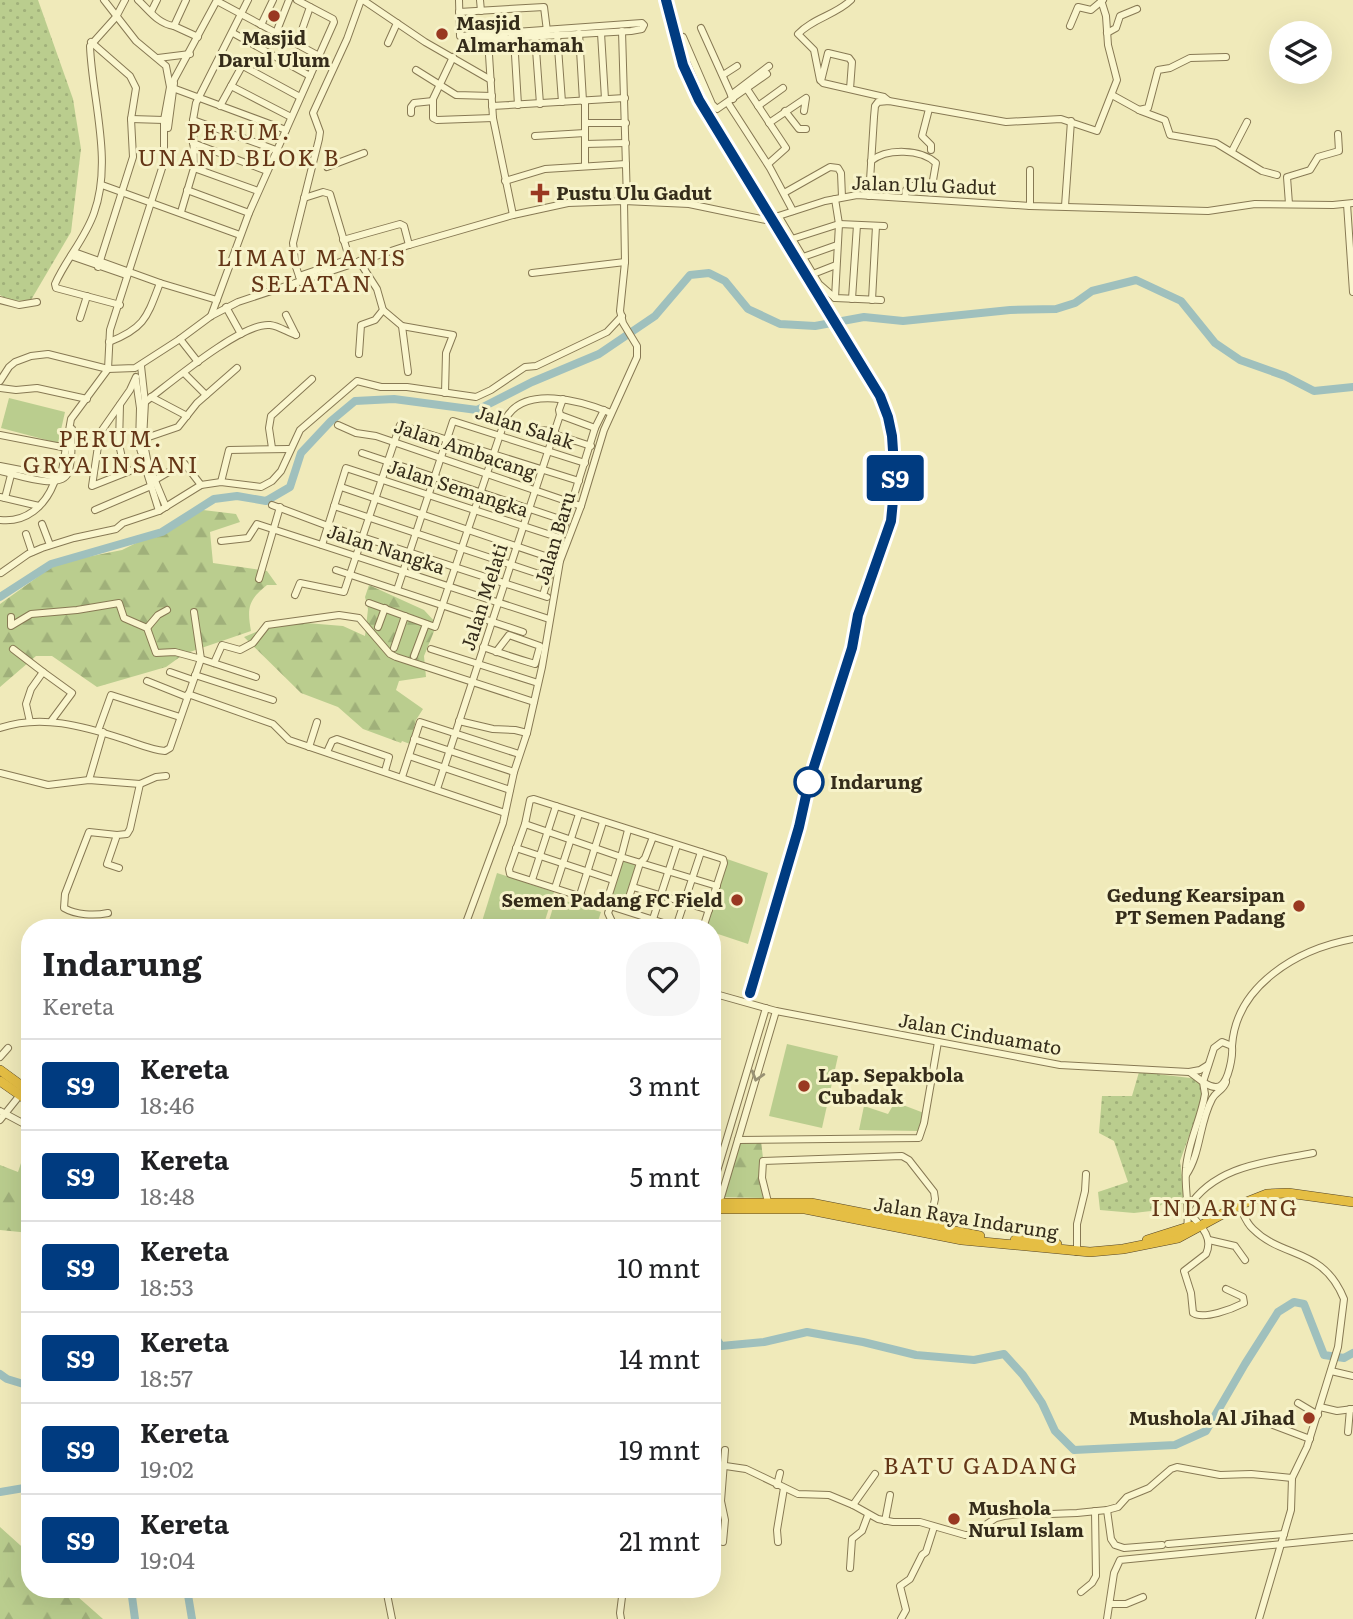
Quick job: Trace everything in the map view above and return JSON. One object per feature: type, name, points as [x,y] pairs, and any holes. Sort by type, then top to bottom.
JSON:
[{"type":"highway","points":[[0,1070],[21,1085]]},
{"type":"highway","points":[[0,1081],[20,1095]]},
{"type":"highway","name":"Jalan Raya Indarung","points":[[721,1205],[767,1199],[811,1203],[860,1217],[978,1242],[1077,1249],[1131,1243],[1186,1231],[1260,1195],[1279,1193],[1353,1202]]},
{"type":"highway","name":"Jalan Raya Indarung","points":[[721,1206],[798,1209],[1077,1249]]},
{"type":"street","points":[[104,0],[136,41],[166,66],[173,85],[220,106],[286,130]]},
{"type":"street","points":[[120,305],[55,287],[63,265],[73,254],[93,217],[102,185],[98,106],[89,48],[116,17],[125,0]]},
{"type":"street","points":[[138,0],[165,24],[198,37]]},
{"type":"street","points":[[151,12],[157,0]]},
{"type":"street","points":[[174,26],[186,0]]},
{"type":"street","points":[[0,520],[21,519],[49,495],[54,482],[67,474],[71,419],[110,369],[110,330],[167,165],[166,120],[173,85],[217,0],[319,56]]},
{"type":"street","points":[[181,212],[194,168],[193,120],[198,97],[248,0]]},
{"type":"street","points":[[261,25],[272,0]]},
{"type":"street","points":[[276,33],[289,0]]},
{"type":"street","points":[[211,316],[258,191],[334,22],[297,0]]},
{"type":"street","points":[[300,279],[293,243],[320,132],[313,113],[362,0],[491,80]]},
{"type":"street","points":[[458,0],[460,36]]},
{"type":"street","points":[[480,0],[481,11]]},
{"type":"street","points":[[821,81],[814,50],[798,34],[816,19],[841,9],[851,0]]},
{"type":"street","points":[[869,196],[875,106],[878,102],[889,101],[1006,122],[1052,119],[1071,121],[1097,131],[1117,78],[1108,45],[1102,1],[1091,9],[1078,7],[1070,26]]},
{"type":"street","points":[[297,44],[310,7]]},
{"type":"street","points":[[459,12],[544,7],[547,31]]},
{"type":"street","points":[[1107,33],[1116,28],[1120,16],[1137,9]]},
{"type":"street","points":[[388,43],[397,23]]},
{"type":"street","points":[[639,23],[644,25],[642,29],[622,32],[474,40],[460,36],[639,23]]},
{"type":"street","points":[[701,28],[731,99],[793,211]]},
{"type":"street","points":[[1,573],[32,552],[116,528],[163,509],[201,485],[221,482],[261,487],[272,481],[281,471],[299,430],[357,381],[381,387],[399,386],[466,397],[483,394],[525,367],[536,366],[607,332],[622,320],[626,122],[622,32]]},
{"type":"street","points":[[233,33],[310,76]]},
{"type":"street","points":[[579,33],[585,166]]},
{"type":"street","points":[[601,33],[605,99]]},
{"type":"street","points":[[557,34],[562,102]]},
{"type":"street","points":[[535,36],[540,104]]},
{"type":"street","points":[[682,37],[715,108],[719,109],[769,66]]},
{"type":"street","points":[[514,38],[518,105]]},
{"type":"street","points":[[488,39],[493,118],[513,215]]},
{"type":"street","points":[[91,43],[135,82],[131,119],[133,158],[99,265]]},
{"type":"street","points":[[821,81],[825,59],[830,52],[849,58],[852,62],[850,89]]},
{"type":"street","points":[[158,58],[190,54]]},
{"type":"street","points":[[221,54],[300,97]]},
{"type":"street","points":[[453,57],[433,101],[433,118],[493,118]]},
{"type":"street","points":[[1137,109],[1148,108],[1158,70],[1170,68],[1190,58],[1226,57]]},
{"type":"street","points":[[220,106],[242,66]]},
{"type":"street","points":[[723,75],[737,66]]},
{"type":"street","points":[[416,69],[456,95],[492,96]]},
{"type":"street","points":[[731,99],[767,74]]},
{"type":"street","points":[[821,81],[884,97],[889,101]]},
{"type":"street","points":[[231,86],[291,117]]},
{"type":"street","points":[[758,106],[783,88]]},
{"type":"street","points":[[747,89],[786,148],[768,164]]},
{"type":"street","points":[[1112,95],[1165,120],[1170,135],[1210,142],[1232,151],[1262,171],[1277,174]]},
{"type":"street","points":[[769,123],[806,97],[804,111]]},
{"type":"street","points":[[492,106],[625,98]]},
{"type":"street","points":[[411,113],[414,103],[433,101]]},
{"type":"street","points":[[929,109],[922,136],[930,143],[931,150]]},
{"type":"street","points":[[785,111],[799,130],[806,129]]},
{"type":"street","points":[[131,119],[166,120]]},
{"type":"street","points":[[193,120],[276,150]]},
{"type":"street","points":[[1065,206],[1071,121]]},
{"type":"street","points":[[585,123],[626,122]]},
{"type":"street","points":[[1232,151],[1247,122]]},
{"type":"street","points":[[535,136],[585,133]]},
{"type":"street","points":[[1289,204],[1287,177],[1310,170],[1318,157],[1338,152],[1338,134]]},
{"type":"street","points":[[193,143],[267,171]]},
{"type":"street","points":[[585,144],[626,143]]},
{"type":"street","points":[[311,170],[326,168],[364,152]]},
{"type":"street","points":[[871,161],[884,153],[895,152],[916,154],[936,163],[932,186],[910,186],[906,190],[905,198]]},
{"type":"street","points":[[505,181],[541,169],[626,164]]},
{"type":"street","points":[[784,193],[830,166],[838,168],[841,173],[835,298]]},
{"type":"street","points":[[194,168],[258,191]]},
{"type":"street","points":[[1030,170],[1030,206]]},
{"type":"street","points":[[102,185],[122,190],[240,235]]},
{"type":"street","points":[[187,190],[249,213]]},
{"type":"street","points":[[304,198],[323,192],[330,194],[350,262]]},
{"type":"street","name":"Jalan Ulu Gadut","points":[[138,367],[226,307],[350,262],[513,215],[568,203],[625,201],[690,204],[762,220],[839,198],[869,196],[1030,206],[1209,211],[1242,205],[1350,203]]},
{"type":"street","points":[[1350,203],[1353,292]]},
{"type":"street","points":[[779,216],[819,284],[835,298],[881,300]]},
{"type":"street","points":[[343,240],[400,224],[404,226],[409,245]]},
{"type":"street","points":[[792,239],[839,224],[880,226],[872,300]]},
{"type":"street","points":[[852,299],[857,225]]},
{"type":"street","points":[[803,257],[837,245]]},
{"type":"street","points":[[73,254],[99,265],[217,300]]},
{"type":"street","points":[[359,261],[377,289],[383,310],[402,326],[453,335],[446,353],[444,393]]},
{"type":"street","points":[[533,273],[625,262]]},
{"type":"street","points":[[813,274],[836,265]]},
{"type":"street","points":[[110,342],[146,320],[160,283]]},
{"type":"street","points":[[80,318],[87,296]]},
{"type":"street","points":[[0,300],[19,305],[37,302]]},
{"type":"street","points":[[226,307],[241,334]]},
{"type":"street","points":[[359,354],[361,325],[375,320],[383,310]]},
{"type":"street","points":[[145,402],[241,334],[266,325],[296,335],[286,315]]},
{"type":"street","name":"Jalan Baru","points":[[467,919],[505,813],[514,772],[527,733],[538,684],[557,559],[581,506],[607,411],[637,357],[637,346],[622,320]]},
{"type":"street","points":[[402,326],[408,372]]},
{"type":"street","points":[[180,339],[198,362]]},
{"type":"street","points":[[0,381],[15,362],[48,354],[110,369],[138,367]]},
{"type":"street","points":[[0,366],[6,372]]},
{"type":"street","points":[[138,367],[130,390],[100,433],[92,486],[145,465]]},
{"type":"street","points":[[138,367],[145,402],[143,439],[153,483]]},
{"type":"street","points":[[143,439],[173,430],[206,395],[237,368]]},
{"type":"street","points":[[184,373],[206,395]]},
{"type":"street","points":[[136,377],[140,408],[139,445],[163,509]]},
{"type":"street","points":[[272,448],[271,416],[312,379]]},
{"type":"street","points":[[0,388],[37,388],[87,399]]},
{"type":"street","points":[[151,397],[187,416]]},
{"type":"street","points":[[259,579],[276,506],[328,526],[456,568],[545,596],[548,577],[557,559],[560,538],[595,428],[607,411],[563,399],[541,399],[523,402],[514,407],[505,420],[463,549],[456,568],[450,587],[435,626],[369,603]]},
{"type":"street","name":"Jalan Melati","points":[[437,789],[563,399]]},
{"type":"street","points":[[120,404],[118,444],[125,472]]},
{"type":"street","points":[[560,415],[595,428]]},
{"type":"street","name":"Jalan Salak","points":[[447,438],[452,424],[457,421],[584,463]]},
{"type":"street","name":"Jalan Ambacang","points":[[338,425],[581,506]]},
{"type":"street","points":[[295,595],[300,583],[344,592],[399,426],[447,438],[578,481]]},
{"type":"street","points":[[539,430],[554,432],[590,446]]},
{"type":"street","points":[[0,435],[68,448]]},
{"type":"street","points":[[397,590],[447,438]]},
{"type":"street","points":[[0,469],[60,477],[68,448]]},
{"type":"street","points":[[221,482],[229,450],[289,449]]},
{"type":"street","points":[[362,453],[566,521]]},
{"type":"street","points":[[95,510],[153,483],[184,463],[201,485]]},
{"type":"street","name":"Jalan Semangka","points":[[341,487],[346,468],[560,538]]},
{"type":"street","points":[[12,471],[54,482]]},
{"type":"street","points":[[12,471],[3,498],[39,506]]},
{"type":"street","points":[[322,545],[341,487],[557,559]]},
{"type":"street","points":[[334,506],[548,577]]},
{"type":"street","points":[[42,524],[50,545]]},
{"type":"street","points":[[220,541],[248,538],[255,524],[273,528]]},
{"type":"street","name":"Jalan Nangka","points":[[273,528],[549,619]]},
{"type":"street","points":[[26,534],[32,552]]},
{"type":"street","points":[[336,570],[523,632]]},
{"type":"street","points":[[10,617],[11,626],[31,614],[118,603],[124,618],[148,628],[156,653],[175,652],[256,677]]},
{"type":"street","points":[[378,627],[385,608]]},
{"type":"street","points":[[148,628],[158,615],[167,610]]},
{"type":"street","points":[[0,728],[52,720],[165,751],[170,748],[201,659],[194,612]]},
{"type":"street","points":[[214,663],[222,645],[239,650],[247,647],[267,625],[339,615],[359,618],[390,654],[396,657],[534,702]]},
{"type":"street","points":[[394,648],[405,616]]},
{"type":"street","points":[[414,656],[426,624]]},
{"type":"street","points":[[483,647],[496,652],[535,664],[540,646],[509,635],[496,652]]},
{"type":"street","points":[[13,649],[72,693],[52,720]]},
{"type":"street","points":[[431,649],[538,684]]},
{"type":"street","points":[[30,722],[26,704],[43,672]]},
{"type":"street","points":[[170,672],[273,700]]},
{"type":"street","points":[[147,681],[273,724],[285,738],[309,747],[505,813]]},
{"type":"street","points":[[89,780],[111,695],[180,717]]},
{"type":"street","points":[[459,721],[527,733]]},
{"type":"street","points":[[309,747],[317,722]]},
{"type":"street","points":[[402,777],[420,722],[519,754]]},
{"type":"street","points":[[327,752],[332,741],[337,739],[389,757],[386,771]]},
{"type":"street","points":[[414,739],[514,772]]},
{"type":"street","points":[[408,756],[510,790]]},
{"type":"street","points":[[0,773],[48,785],[89,780],[140,784],[166,776]]},
{"type":"street","points":[[108,913],[79,914],[66,910],[65,894],[89,831],[127,834],[140,784]]},
{"type":"street","points":[[677,845],[653,919],[509,872],[532,799],[701,852],[724,861],[706,919]]},
{"type":"street","points":[[532,880],[556,806]]},
{"type":"street","points":[[555,888],[579,814]]},
{"type":"street","points":[[580,895],[603,822]]},
{"type":"street","points":[[525,824],[717,886]]},
{"type":"street","points":[[611,919],[608,905],[628,830]]},
{"type":"street","points":[[117,835],[107,864],[119,868]]},
{"type":"street","points":[[625,910],[640,863],[645,858],[653,837]]},
{"type":"street","points":[[516,848],[613,880]]},
{"type":"street","points":[[680,919],[701,852]]},
{"type":"street","points":[[633,887],[709,910]]},
{"type":"street","points":[[1197,1136],[1212,1099],[1224,1088],[1233,1053],[1233,1033],[1253,992],[1279,969],[1309,953],[1353,939]]},
{"type":"street","name":"Jalan Cinduamato","points":[[721,996],[776,1011],[1060,1065],[1189,1072]]},
{"type":"street","points":[[721,1159],[766,1008]]},
{"type":"street","points":[[721,1187],[738,1140],[776,1011]]},
{"type":"street","points":[[1186,1231],[1189,1211],[1185,1177],[1192,1165],[1205,1098],[1203,1082],[1214,1048],[1233,1033]]},
{"type":"street","points":[[738,1140],[919,1138],[938,1042]]},
{"type":"street","points":[[1219,1043],[1225,1042],[1232,1046]]},
{"type":"street","points":[[0,1057],[8,1048]]},
{"type":"street","points":[[1189,1072],[1208,1065]]},
{"type":"street","points":[[1189,1072],[1203,1082],[1217,1087],[1226,1077]]},
{"type":"street","points":[[20,1095],[2,1115],[21,1124]]},
{"type":"street","points":[[736,1110],[746,1113]]},
{"type":"street","points":[[1189,1211],[1205,1186],[1228,1173],[1251,1165],[1313,1153]]},
{"type":"street","points":[[767,1199],[762,1164],[764,1161],[902,1156],[909,1160],[934,1192],[929,1226]]},
{"type":"street","points":[[1077,1249],[1077,1221],[1085,1191],[1086,1174]]},
{"type":"street","points":[[1239,1205],[1248,1224],[1256,1232],[1316,1262],[1341,1292],[1344,1303],[1332,1370],[1310,1439],[1292,1478],[1292,1503],[1259,1619]]},
{"type":"street","points":[[1189,1211],[1203,1223],[1209,1240],[1206,1254],[1184,1270],[1191,1293],[1193,1313],[1198,1316],[1205,1315],[1244,1303],[1243,1297],[1226,1289]]},
{"type":"street","points":[[1209,1240],[1235,1246],[1245,1260]]},
{"type":"street","points":[[1332,1370],[1353,1376]]},
{"type":"street","points":[[1298,1403],[1318,1415]]},
{"type":"street","points":[[1320,1407],[1337,1411],[1351,1409],[1348,1432]]},
{"type":"street","points":[[1273,1425],[1310,1439]]},
{"type":"street","points":[[723,1542],[725,1520],[721,1501],[725,1450]]},
{"type":"street","points":[[721,1465],[746,1469],[803,1495],[829,1495],[885,1521],[916,1521],[967,1535],[1004,1516],[1029,1512],[1056,1514],[1107,1510],[1121,1505],[1129,1496],[1149,1488],[1177,1467],[1216,1475],[1292,1478]]},
{"type":"street","points":[[778,1542],[780,1473]]},
{"type":"street","points":[[853,1504],[875,1474]]},
{"type":"street","points":[[885,1521],[890,1495]]},
{"type":"street","points":[[1107,1510],[1111,1539],[1115,1545],[1124,1548],[1284,1534]]},
{"type":"street","points":[[1081,1592],[1096,1576],[1095,1511]]},
{"type":"street","points":[[850,1569],[852,1539],[861,1533],[868,1515]]},
{"type":"street","points":[[901,1619],[906,1610],[900,1586],[910,1579],[926,1552],[934,1527]]},
{"type":"street","points":[[1107,1619],[1114,1573],[1120,1560],[1353,1537]]},
{"type":"street","points":[[1110,1604],[1130,1603],[1143,1597]]},
{"type":"street","points":[[388,1598],[392,1619]]},
{"type":"street","points":[[621,1619],[623,1598]]},
{"type":"green space","points":[[0,0],[38,0],[73,99],[81,149],[71,232],[31,300],[9,301],[0,295]]},
{"type":"green space","points":[[9,398],[65,412],[58,443],[1,428]]},
{"type":"green space","points":[[203,510],[236,514],[240,522],[210,532],[213,563],[267,571],[277,585],[267,585],[250,605],[251,631],[184,654],[166,667],[97,687],[52,656],[36,656],[0,687],[0,604],[57,563],[122,550]]},
{"type":"green space","points":[[369,585],[424,610],[437,624],[424,656],[426,677],[399,681],[396,690],[423,709],[416,720],[410,744],[363,729],[338,707],[301,693],[244,637],[282,621],[343,626],[365,636],[368,609],[365,597]]},
{"type":"green space","points":[[623,859],[639,864],[623,908],[609,902]]},
{"type":"green space","name":"Semen Padang FC Field","points":[[727,859],[768,873],[748,944],[721,935],[721,919],[708,919]]},
{"type":"green space","points":[[497,873],[554,892],[546,919],[483,919]]},
{"type":"green space","points":[[556,898],[601,912],[599,919],[549,919]]},
{"type":"green space","name":"Lap. Sepakbola Cubadak","points":[[787,1044],[838,1056],[822,1128],[769,1116]]},
{"type":"green space","points":[[1139,1072],[1199,1079],[1204,1094],[1180,1161],[1185,1202],[1180,1205],[1173,1198],[1151,1211],[1134,1213],[1100,1210],[1098,1192],[1128,1182],[1114,1141],[1099,1133],[1102,1096],[1132,1096]]},
{"type":"green space","points":[[895,1102],[924,1113],[919,1131],[859,1130],[864,1106],[888,1114]]},
{"type":"green space","points":[[737,1141],[761,1141],[763,1158],[760,1160],[759,1173],[765,1198],[721,1197]]},
{"type":"green space","points":[[21,1163],[21,1232],[0,1230],[0,1165],[18,1172]]},
{"type":"green space","points":[[0,1527],[21,1546],[21,1598],[79,1598],[103,1619],[0,1619]]},
{"type":"waterway","points":[[0,597],[51,564],[162,532],[214,499],[237,496],[266,501],[290,487],[301,453],[331,421],[355,401],[394,399],[477,410],[532,382],[599,354],[655,316],[690,275],[709,273],[725,281],[748,309],[780,324],[815,326],[864,317],[903,321],[1010,310],[1056,309],[1075,303],[1092,291],[1136,280],[1181,301],[1215,343],[1240,360],[1285,376],[1314,391],[1353,387]]},
{"type":"waterway","points":[[721,1346],[764,1342],[807,1332],[916,1355],[974,1360],[1004,1354],[1023,1375],[1042,1403],[1055,1431],[1074,1450],[1175,1445],[1206,1431],[1278,1312],[1294,1302],[1304,1304],[1324,1355],[1344,1358],[1353,1353]]},
{"type":"waterway","points":[[0,1374],[21,1383]]},
{"type":"waterway","points":[[0,1492],[21,1488]]},
{"type":"waterway","points":[[132,1598],[135,1619]]},
{"type":"waterway","points":[[188,1598],[192,1619]]},
{"type":"railway","points":[[666,0],[683,65],[699,100],[880,396],[892,436],[895,480],[891,521],[858,615],[852,648],[809,782],[799,827],[750,993]]},
{"type":"train","name":"S9","points":[[666,0],[683,65],[699,100],[880,396],[892,436],[895,495],[891,521],[858,615],[852,648],[809,782],[799,827],[750,993]]},
{"type":"place","name":"Masjid Darul Ulum","points":[[274,16]]},
{"type":"place","name":"Masjid Almarhamah","points":[[442,34]]},
{"type":"place","name":"Pustu Ulu Gadut","points":[[540,193]]},
{"type":"place","name":"Indarung","points":[[809,782]]},
{"type":"place","name":"Semen Padang FC Field","points":[[737,900]]},
{"type":"place","name":"Gedung Kearsipan PT Semen Padang","points":[[1299,906]]},
{"type":"place","name":"Lap. Sepakbola Cubadak","points":[[804,1086]]},
{"type":"place","name":"Mushola Al Jihad","points":[[1309,1418]]},
{"type":"place","name":"Mushola Nurul Islam","points":[[954,1519]]},
{"type":"district","name":"PERUM. UNAND BLOK B","points":[[239,145]]},
{"type":"district","name":"LIMAU MANIS SELATAN","points":[[312,271]]},
{"type":"district","name":"PERUM. GRYA INSANI","points":[[111,452]]},
{"type":"district","name":"INDARUNG","points":[[1225,1208]]},
{"type":"district","name":"BATU GADANG","points":[[981,1466]]}]
